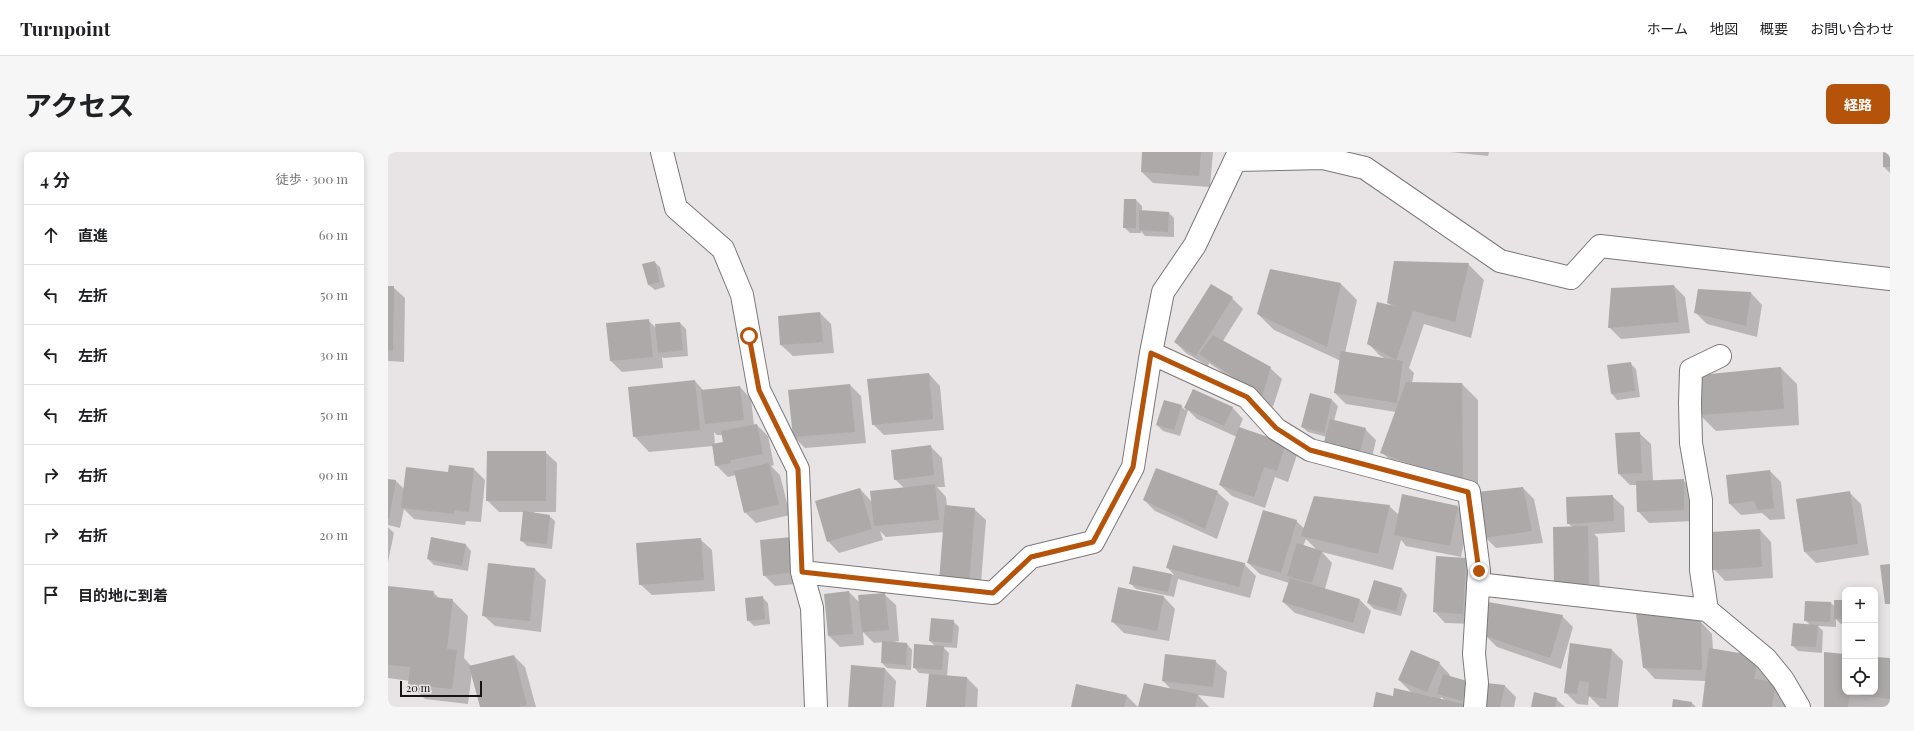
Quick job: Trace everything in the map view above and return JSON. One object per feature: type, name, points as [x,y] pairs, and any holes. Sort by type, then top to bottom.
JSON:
[{"type":"street","points":[[662,152],[676,208],[723,249],[742,295],[759,390],[798,469],[802,572],[812,608],[816,707]]},
{"type":"street","points":[[802,572],[993,593],[1031,557],[1093,542],[1133,467],[1151,353],[1163,292],[1196,245],[1237,156],[1323,158],[1365,168],[1500,261],[1571,278],[1600,246],[1890,279]]},
{"type":"street","points":[[1151,353],[1247,397],[1276,428],[1310,450],[1468,492],[1479,571],[1474,654],[1477,683],[1475,707]]},
{"type":"street","points":[[1707,610],[1701,570],[1701,500],[1692,443],[1690,403],[1691,370],[1720,356]]},
{"type":"street","points":[[1478,584],[1707,610],[1766,659],[1783,680],[1799,707]]},
{"type":"building","points":[[1142,152],[1201,152],[1199,176],[1141,172]]},
{"type":"building","points":[[1883,152],[1890,152],[1890,167],[1883,167]]},
{"type":"building","points":[[1124,199],[1136,199],[1136,228],[1123,228]]},
{"type":"building","points":[[1139,210],[1169,212],[1168,232],[1139,230]]},
{"type":"building","points":[[655,261],[660,282],[648,285],[642,264]]},
{"type":"building","points":[[1394,261],[1469,263],[1455,322],[1413,311],[1396,360],[1367,344],[1377,302],[1399,307],[1387,303]]},
{"type":"building","points":[[1270,269],[1341,283],[1327,347],[1257,314]]},
{"type":"building","points":[[1211,284],[1233,297],[1196,356],[1174,342]]},
{"type":"building","points":[[1674,285],[1679,322],[1608,328],[1611,288]]},
{"type":"building","points":[[388,286],[394,286],[393,351],[388,350]]},
{"type":"building","points":[[1698,289],[1751,292],[1746,326],[1694,313]]},
{"type":"building","points":[[820,312],[823,342],[780,345],[778,316]]},
{"type":"building","points":[[649,319],[653,357],[610,361],[606,323]]},
{"type":"building","points":[[680,322],[683,350],[658,353],[655,324]]},
{"type":"building","points":[[1213,335],[1271,367],[1262,396],[1199,354]]},
{"type":"building","points":[[1341,351],[1403,361],[1397,403],[1334,393]]},
{"type":"building","points":[[1631,362],[1635,391],[1611,394],[1607,365]]},
{"type":"building","points":[[1781,367],[1784,409],[1699,415],[1700,375]]},
{"type":"building","points":[[929,373],[933,419],[872,425],[867,379]]},
{"type":"building","points":[[695,380],[700,430],[633,437],[628,387]]},
{"type":"building","points":[[1406,382],[1462,383],[1463,483],[1380,453]]},
{"type":"building","points":[[850,384],[855,432],[793,437],[788,390]]},
{"type":"building","points":[[740,386],[744,420],[705,424],[701,390]]},
{"type":"building","points":[[1193,389],[1233,407],[1224,426],[1184,408]]},
{"type":"building","points":[[1310,393],[1332,399],[1324,433],[1301,427]]},
{"type":"building","points":[[1164,400],[1182,405],[1174,430],[1156,425]]},
{"type":"building","points":[[1330,419],[1366,428],[1359,455],[1323,446]]},
{"type":"building","points":[[757,424],[763,454],[731,460],[731,463],[715,466],[712,444],[723,442],[721,431]]},
{"type":"building","points":[[1239,427],[1286,443],[1277,471],[1264,467],[1254,497],[1219,485]]},
{"type":"building","points":[[1640,432],[1642,473],[1618,474],[1615,433]]},
{"type":"building","points":[[931,445],[934,475],[894,480],[891,450]]},
{"type":"building","points":[[487,451],[546,451],[546,501],[486,501]]},
{"type":"building","points":[[769,463],[779,504],[744,513],[734,471]]},
{"type":"building","points":[[449,465],[474,468],[469,512],[455,510],[454,514],[401,508],[406,467],[448,472]]},
{"type":"building","points":[[1156,468],[1218,491],[1205,529],[1143,500]]},
{"type":"building","points":[[1770,470],[1774,508],[1758,510],[1754,501],[1729,504],[1726,475]]},
{"type":"building","points":[[388,479],[396,480],[389,519],[388,519]]},
{"type":"building","points":[[1684,479],[1684,510],[1637,512],[1636,481]]},
{"type":"building","points":[[935,484],[939,520],[874,526],[870,491]]},
{"type":"building","points":[[1523,487],[1532,531],[1484,538],[1477,492]]},
{"type":"building","points":[[860,488],[872,529],[827,542],[815,501]]},
{"type":"building","points":[[1850,491],[1858,544],[1804,552],[1796,499]]},
{"type":"building","points":[[1402,494],[1458,506],[1450,546],[1394,535]]},
{"type":"building","points":[[1613,495],[1614,521],[1567,524],[1566,497]]},
{"type":"building","points":[[1314,496],[1390,505],[1378,554],[1301,536]]},
{"type":"building","points":[[945,505],[975,508],[969,584],[939,581]]},
{"type":"building","points":[[1263,510],[1297,520],[1281,573],[1247,563]]},
{"type":"building","points":[[523,511],[550,515],[547,544],[520,541]]},
{"type":"building","points":[[1588,526],[1589,584],[1554,585],[1553,527]]},
{"type":"building","points":[[1760,529],[1762,567],[1713,570],[1711,532]]},
{"type":"building","points":[[431,537],[466,544],[462,566],[427,559]]},
{"type":"building","points":[[792,537],[795,572],[763,576],[760,540]]},
{"type":"building","points":[[701,538],[704,580],[639,585],[636,543]]},
{"type":"building","points":[[1297,543],[1322,551],[1312,583],[1287,576]]},
{"type":"building","points":[[1173,545],[1245,563],[1239,587],[1166,568]]},
{"type":"building","points":[[1436,556],[1466,558],[1463,614],[1433,612]]},
{"type":"building","points":[[488,563],[535,568],[530,621],[482,616]]},
{"type":"building","points":[[1890,564],[1890,604],[1885,604],[1880,565]]},
{"type":"building","points":[[1133,566],[1172,574],[1168,592],[1129,584]]},
{"type":"building","points":[[1290,578],[1360,599],[1353,623],[1282,602]]},
{"type":"building","points":[[1374,580],[1402,588],[1396,611],[1367,603]]},
{"type":"building","points":[[388,586],[434,591],[433,597],[453,599],[447,649],[457,650],[452,689],[408,684],[410,667],[388,665]]},
{"type":"building","points":[[1118,587],[1164,596],[1157,631],[1111,622]]},
{"type":"building","points":[[849,591],[853,634],[828,636],[824,594]]},
{"type":"building","points":[[885,593],[889,630],[862,632],[858,595]]},
{"type":"building","points":[[763,596],[765,619],[747,621],[745,598]]},
{"type":"building","points":[[1834,600],[1842,600],[1842,619],[1834,619]]},
{"type":"building","points":[[1805,601],[1831,602],[1830,622],[1804,621]]},
{"type":"building","points":[[1488,602],[1563,615],[1550,658],[1485,636]]},
{"type":"building","points":[[1636,613],[1701,621],[1702,670],[1643,668]]},
{"type":"building","points":[[931,618],[954,620],[952,643],[929,641]]},
{"type":"building","points":[[1793,623],[1818,625],[1816,647],[1791,646]]},
{"type":"building","points":[[882,641],[907,643],[906,665],[881,663]]},
{"type":"building","points":[[1570,643],[1612,649],[1606,699],[1588,696],[1589,682],[1579,681],[1577,694],[1564,693]]},
{"type":"building","points":[[914,644],[944,646],[942,670],[913,668]]},
{"type":"building","points":[[1709,648],[1758,656],[1754,679],[1776,682],[1772,707],[1702,707]]},
{"type":"building","points":[[1411,650],[1440,662],[1427,692],[1398,680]]},
{"type":"building","points":[[1824,652],[1842,654],[1842,695],[1850,695],[1848,707],[1824,707]]},
{"type":"building","points":[[1165,654],[1216,660],[1213,687],[1162,681]]},
{"type":"building","points":[[514,655],[527,705],[518,707],[480,707],[469,666]]},
{"type":"building","points":[[1878,657],[1890,658],[1890,699],[1858,695],[1878,695]]},
{"type":"building","points":[[851,665],[885,668],[882,707],[848,707]]},
{"type":"building","points":[[929,674],[967,677],[965,707],[926,707]]},
{"type":"building","points":[[1443,674],[1467,681],[1462,701],[1437,694]]},
{"type":"building","points":[[1144,683],[1198,694],[1195,707],[1138,707]]},
{"type":"building","points":[[1486,683],[1505,685],[1500,707],[1483,707]]},
{"type":"building","points":[[1076,684],[1127,695],[1124,707],[1071,707]]},
{"type":"building","points":[[1394,688],[1472,707],[1373,707],[1376,692],[1393,696]]},
{"type":"building","points":[[1534,692],[1557,698],[1555,707],[1531,707]]},
{"type":"building","points":[[1673,699],[1692,702],[1691,707],[1672,707]]},
{"type":"route","points":[[749,336],[759,390],[798,469],[802,572],[993,593],[1031,557],[1093,542],[1133,467],[1151,353],[1247,397],[1276,428],[1310,450],[1468,492],[1479,571]]}]
